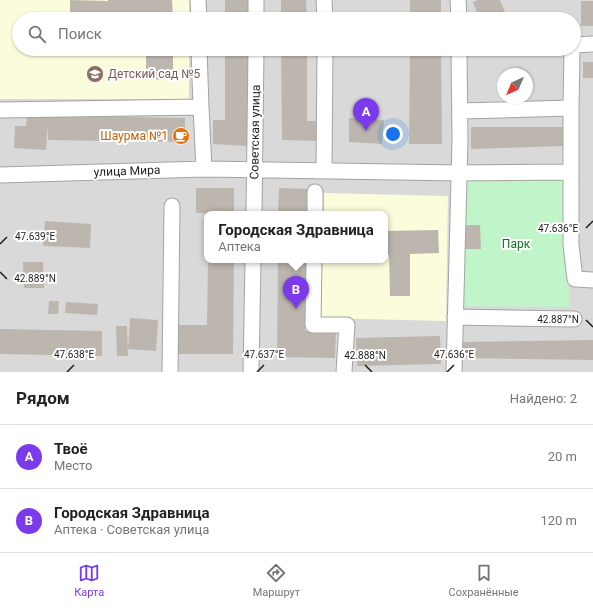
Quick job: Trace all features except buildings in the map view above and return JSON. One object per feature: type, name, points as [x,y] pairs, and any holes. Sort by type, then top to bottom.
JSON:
[{"type":"street","points":[[198,0],[199,12]]},
{"type":"street","points":[[256,0],[256,12]]},
{"type":"street","points":[[324,0],[324,12]]},
{"type":"street","points":[[458,0],[459,12]]},
{"type":"street","points":[[581,45],[593,44]]},
{"type":"street","points":[[200,56],[204,169]]},
{"type":"street","name":"Советская улица","points":[[254,211],[256,56]]},
{"type":"street","points":[[324,171],[325,56]]},
{"type":"street","points":[[454,372],[459,173],[459,56]]},
{"type":"street","points":[[572,56],[571,245],[575,279],[593,280]]},
{"type":"street","points":[[0,110],[201,107]]},
{"type":"street","points":[[460,111],[571,108]]},
{"type":"street","name":"улица Мира","points":[[0,175],[204,169],[459,173],[571,172]]},
{"type":"street","points":[[315,211],[316,192]]},
{"type":"street","points":[[170,372],[172,206]]},
{"type":"street","points":[[251,372],[253,263]]},
{"type":"street","points":[[314,263],[313,325],[347,325],[344,372]]},
{"type":"street","points":[[455,317],[574,318]]},
{"type":"shaded area","points":[[0,0],[593,0],[593,372],[0,372]]},
{"type":"shaded area","name":"Детский сад №5","points":[[0,0],[189,0],[189,12],[12,12],[12,56],[189,56],[189,99],[0,99]]},
{"type":"shaded area","points":[[324,193],[448,196],[446,321],[320,318],[322,263],[388,263],[388,211],[324,211]]},
{"type":"green space","name":"Парк","points":[[566,180],[569,307],[464,306],[465,181]]},
{"type":"place","name":"Детский сад №5","points":[[95,74]]},
{"type":"place","name":"Твоё","points":[[366,131]]},
{"type":"place","name":"Шаурма №1","points":[[181,136]]},
{"type":"place","name":"Городская Здравница","points":[[296,309]]}]
